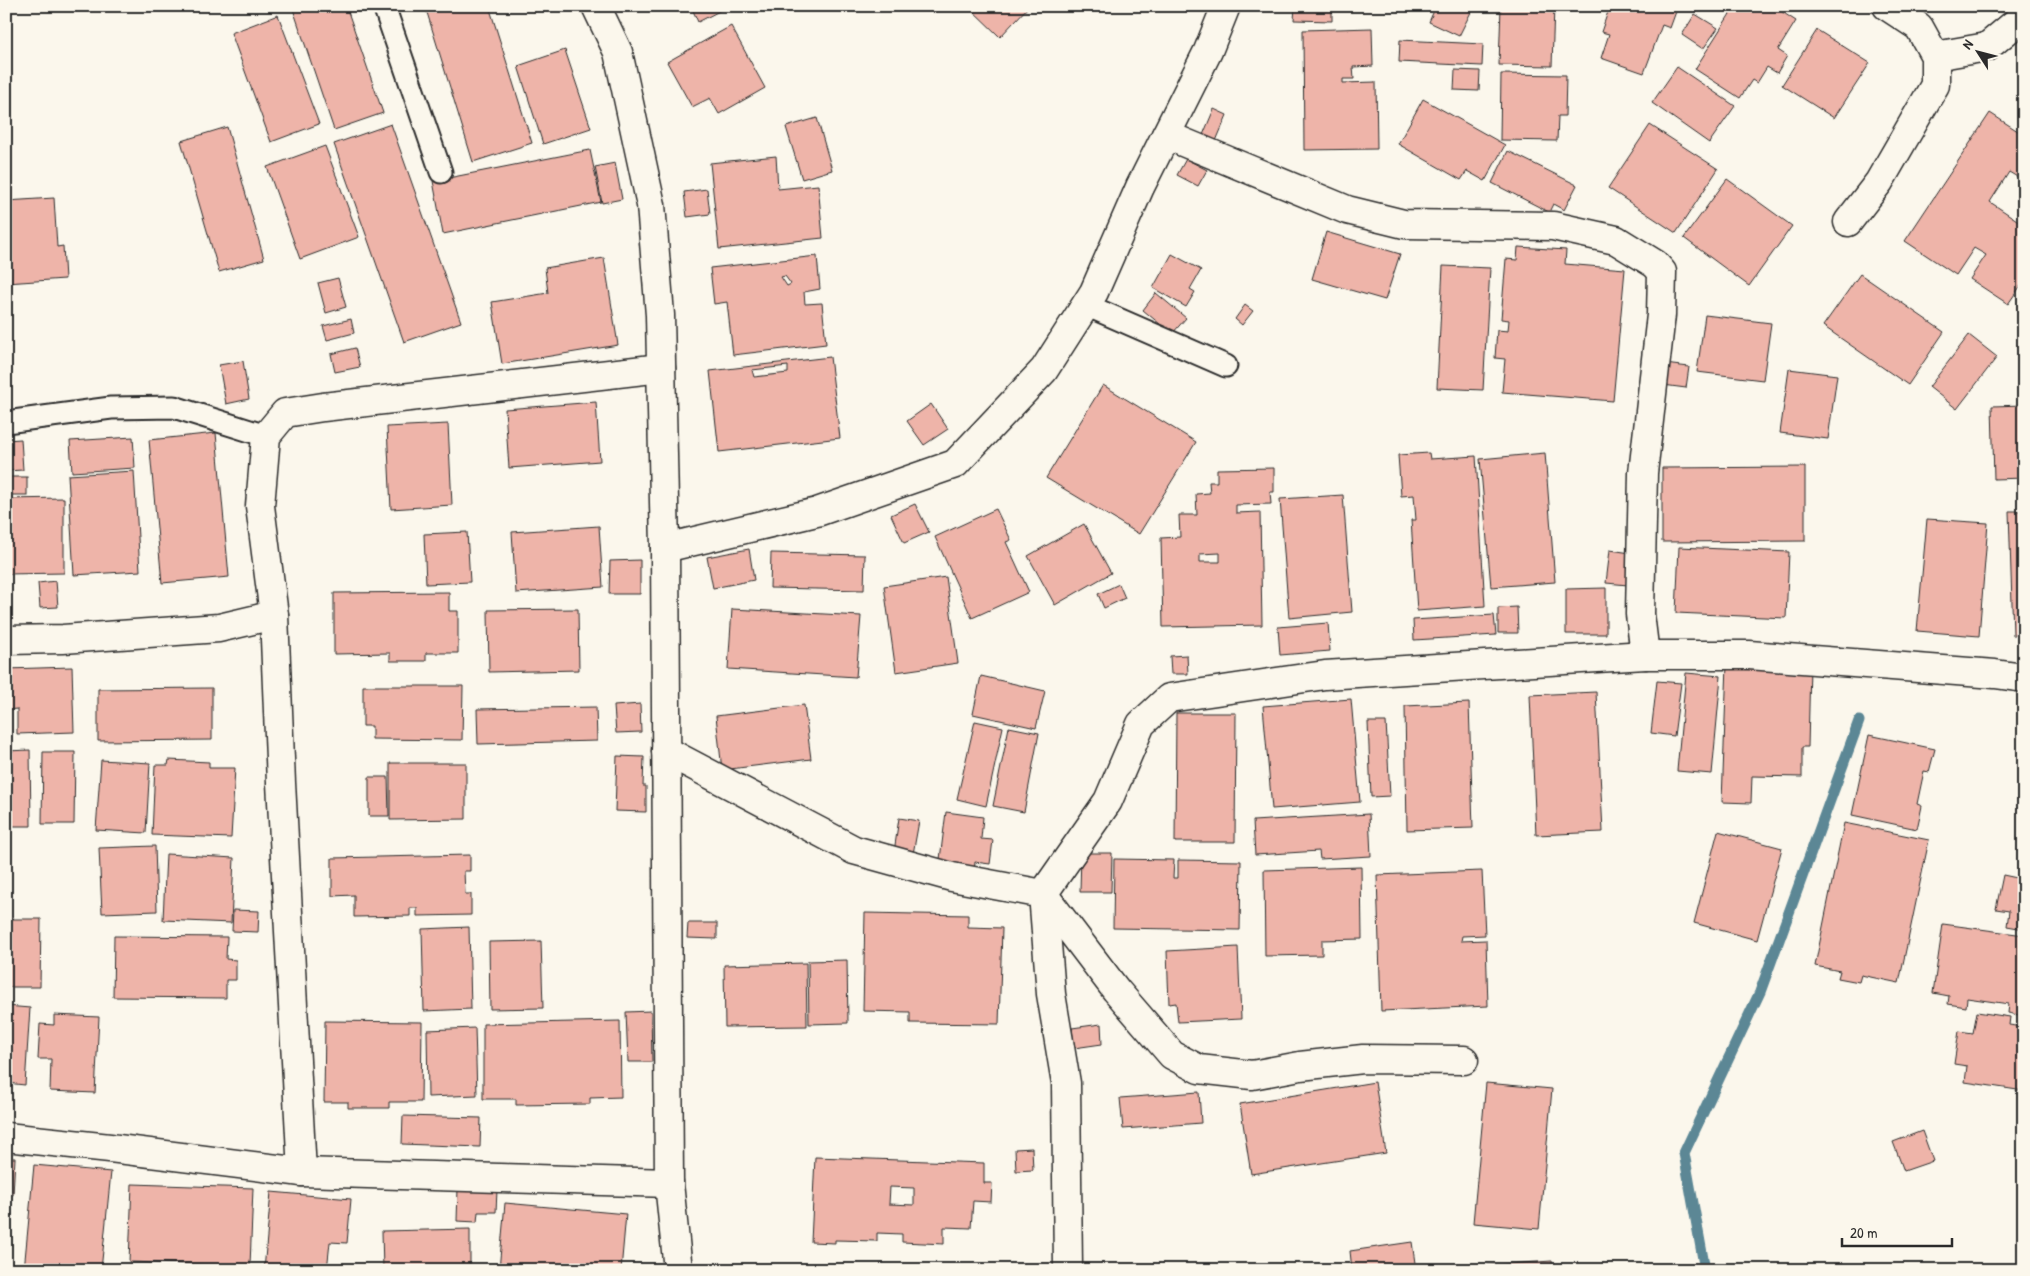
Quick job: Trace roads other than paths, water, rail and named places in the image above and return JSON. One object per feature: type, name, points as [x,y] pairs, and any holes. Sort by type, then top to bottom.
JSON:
[{"type":"street","points":[[596,6],[618,52],[651,205],[660,315],[665,548],[669,1183],[678,1270]]},
{"type":"street","points":[[1848,222],[1879,182],[1935,85],[1935,56],[1919,27],[1887,6]]},
{"type":"street","points":[[665,548],[817,512],[955,464],[1044,370],[1094,292],[1140,187],[1208,51],[1219,10]]},
{"type":"street","points":[[1935,56],[1987,47],[2024,16]]},
{"type":"street","points":[[1166,136],[1347,210],[1404,224],[1553,226],[1616,240],[1655,264],[1662,272],[1661,307],[1643,473],[1640,614],[1645,655]]},
{"type":"street","points":[[302,1172],[274,615],[260,506],[266,436],[285,413],[322,407],[661,368]]},
{"type":"street","points":[[6,640],[63,639],[219,628],[274,615]]},
{"type":"street","points":[[1068,1270],[1066,1084],[1052,994],[1043,894],[1108,801],[1141,724],[1169,698],[1325,676],[1645,655],[1749,654],[2024,678]]},
{"type":"street","points":[[666,752],[854,850],[952,877],[1043,894],[1116,990],[1172,1056],[1199,1068],[1252,1075],[1300,1066],[1363,1059],[1464,1060]]},
{"type":"street","points":[[6,1137],[302,1172],[669,1183]]},
{"type":"lane","points":[[389,6],[386,12],[441,172]]},
{"type":"lane","points":[[1086,305],[1226,366]]},
{"type":"lane","points":[[6,422],[110,408],[174,407],[266,436]]},
{"type":"waterway","points":[[1705,1270],[1684,1153],[1760,992],[1859,721]]}]
